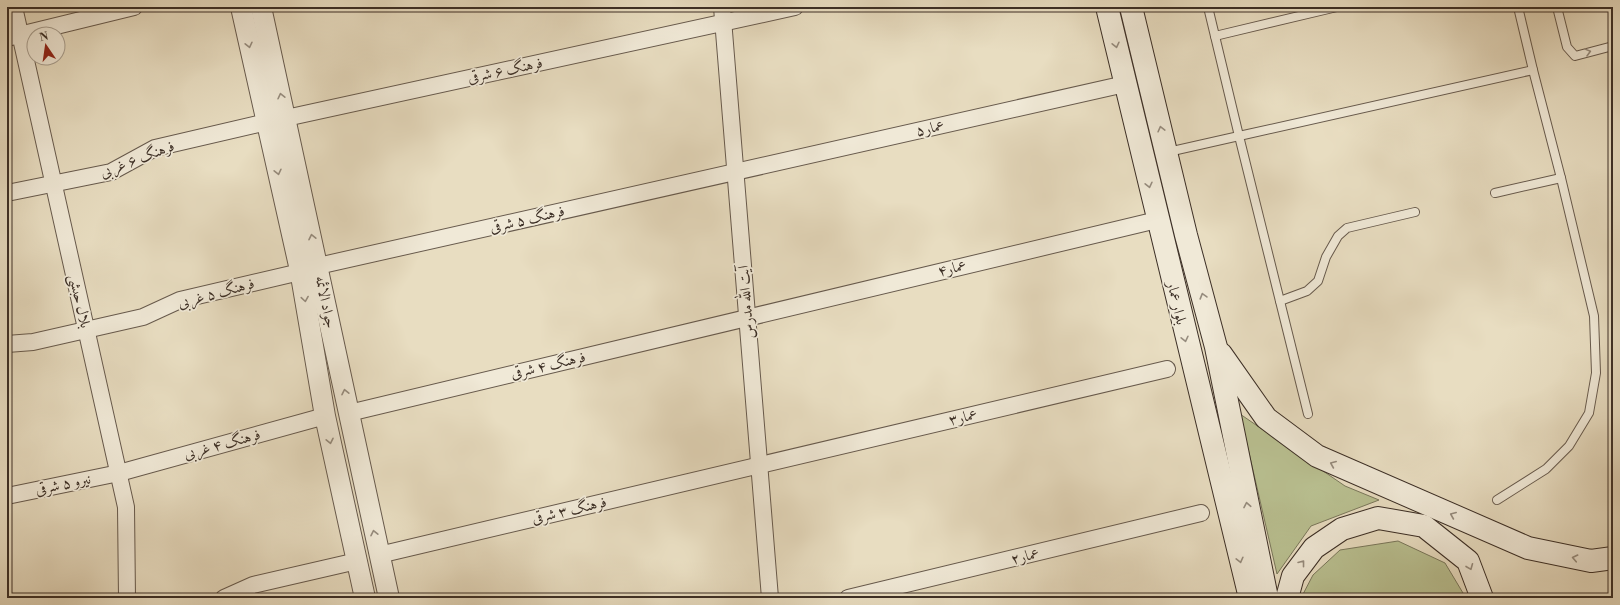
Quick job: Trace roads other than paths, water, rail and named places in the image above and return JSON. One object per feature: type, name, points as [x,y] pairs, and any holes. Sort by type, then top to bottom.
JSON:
[{"type":"main road","name":"بلوار عمار","points":[[1107,7],[1191,364],[1214,448],[1250,598]]},
{"type":"main road","name":"بلوار عمار","points":[[1132,7],[1186,235],[1216,347],[1267,598]]},
{"type":"main road","points":[[1216,347],[1266,418],[1317,456],[1528,548],[1591,561],[1613,558]]},
{"type":"main road","points":[[1214,448],[1214,506],[1234,598]]},
{"type":"main road","points":[[1287,598],[1293,576],[1314,548],[1342,529],[1378,518],[1424,526],[1468,561],[1482,598]]},
{"type":"street","name":"بلال حبشی","points":[[14,7],[14,36],[53,183],[126,507],[127,598]]},
{"type":"street","points":[[14,36],[134,7]]},
{"type":"street","name":"جواد الائمه","points":[[241,7],[267,122],[349,413],[389,598]]},
{"type":"street","name":"جواد الائمه","points":[[261,7],[286,118],[309,269],[325,416],[365,598]]},
{"type":"street","name":"فرهنگ ۶ شرقی","points":[[286,118],[723,15],[795,7]]},
{"type":"street","name":"آیت الله مدرس","points":[[723,15],[770,598]]},
{"type":"street","name":"عمار۵","points":[[736,172],[1125,84]]},
{"type":"street","name":"فرهنگ ۶ غربی","points":[[7,193],[111,172],[155,148],[267,122]]},
{"type":"street","points":[[1143,158],[1167,152]]},
{"type":"street","name":"فرهنگ ۵ شرقی","points":[[309,269],[736,172]]},
{"type":"street","name":"عمار۴","points":[[747,317],[1157,220]]},
{"type":"street","name":"فرهنگ ۵ غربی","points":[[7,344],[33,342],[143,317],[180,300],[309,269]]},
{"type":"street","name":"فرهنگ ۴ شرقی","points":[[349,413],[747,317]]},
{"type":"street","name":"عمار۳","points":[[759,465],[1168,369]]},
{"type":"street","name":"فرهنگ ۴ غربی","points":[[118,473],[325,416]]},
{"type":"street","name":"فرهنگ ۳ شرقی","points":[[379,554],[759,465]]},
{"type":"street","name":"نیرو ۵ شرقی","points":[[7,496],[118,473]]},
{"type":"street","name":"عمار۲","points":[[848,598],[1201,513]]},
{"type":"street","points":[[224,598],[253,584],[357,562]]},
{"type":"lane","points":[[1208,7],[1308,414]]},
{"type":"lane","points":[[1215,36],[1337,7]]},
{"type":"lane","points":[[1497,500],[1546,469],[1569,446],[1589,413],[1596,373],[1594,316],[1518,7]]},
{"type":"lane","points":[[1557,7],[1567,47],[1575,56],[1613,46]]},
{"type":"lane","points":[[1167,152],[1533,70]]},
{"type":"lane","points":[[1495,193],[1561,178]]},
{"type":"lane","points":[[1280,301],[1307,291],[1318,280],[1326,257],[1338,236],[1347,228],[1415,212]]}]
